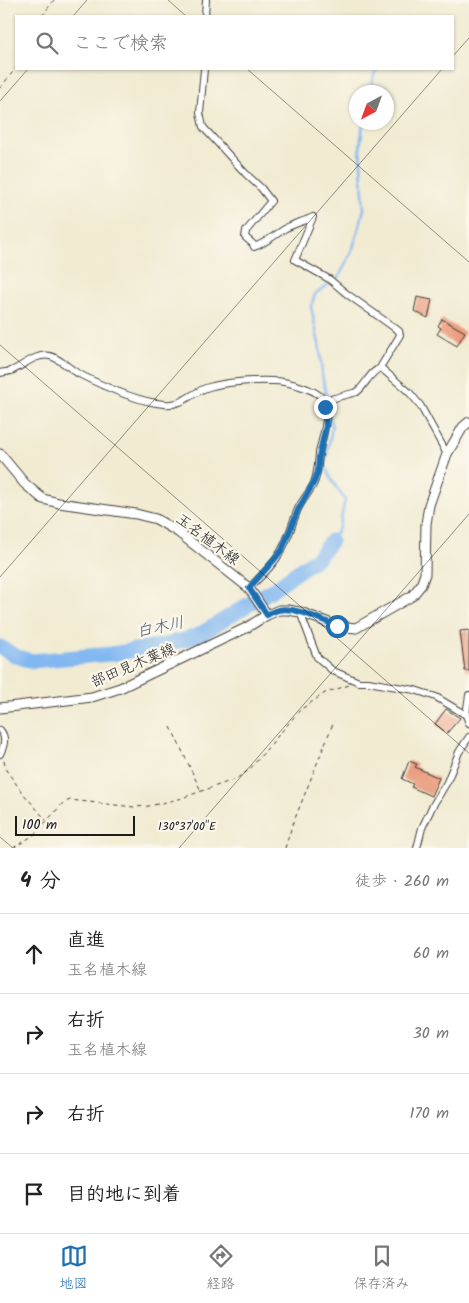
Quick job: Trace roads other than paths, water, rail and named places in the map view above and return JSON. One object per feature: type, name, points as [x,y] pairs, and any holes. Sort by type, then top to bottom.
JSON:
[{"type":"main road","points":[[267,615],[279,610],[288,610],[300,612],[337,626],[356,628],[412,596],[421,585],[425,574],[426,524],[429,505],[447,454],[463,427],[469,422]]},
{"type":"main road","name":"玉名植木線","points":[[0,454],[25,484],[43,499],[59,504],[136,514],[156,519],[178,532],[251,590],[267,615]]},
{"type":"main road","name":"部田見木葉線","points":[[0,708],[92,698],[120,688],[246,628],[267,615]]},
{"type":"street","points":[[206,0],[206,15]]},
{"type":"street","points":[[204,70],[200,113],[203,127],[271,201],[246,231],[245,237],[254,247],[288,227],[313,217],[295,260],[329,278],[346,294],[399,331],[400,335],[381,368],[376,370],[361,389],[357,392],[324,401]]},
{"type":"street","points":[[0,373],[31,360],[50,356],[78,373],[117,390],[144,400],[163,404],[174,404],[184,401],[194,393],[208,387],[254,381],[274,381],[294,385],[319,395],[324,401],[326,426],[318,471],[298,510],[282,550],[251,590]]},
{"type":"street","points":[[381,368],[409,392],[420,405],[447,454]]},
{"type":"street","points":[[300,612],[317,657],[332,671],[359,682],[415,690],[436,697],[466,715]]},
{"type":"street","points":[[469,696],[466,715],[469,723]]},
{"type":"street","points":[[0,730],[4,734],[5,744],[1,751]]},
{"type":"street","points":[[417,848],[422,828],[447,782],[459,752],[469,737]]},
{"type":"waterway","points":[[372,85],[376,70]]},
{"type":"waterway","points":[[327,399],[322,375],[320,349],[311,307],[315,294],[339,277],[352,251],[357,235],[364,209],[360,149],[362,130]]},
{"type":"waterway","points":[[329,409],[332,427],[325,466],[345,500],[339,528],[331,541]]},
{"type":"waterway","name":"白木川","points":[[0,647],[16,656],[31,661],[111,654],[181,641],[199,635],[272,590],[318,557],[331,541]]}]
